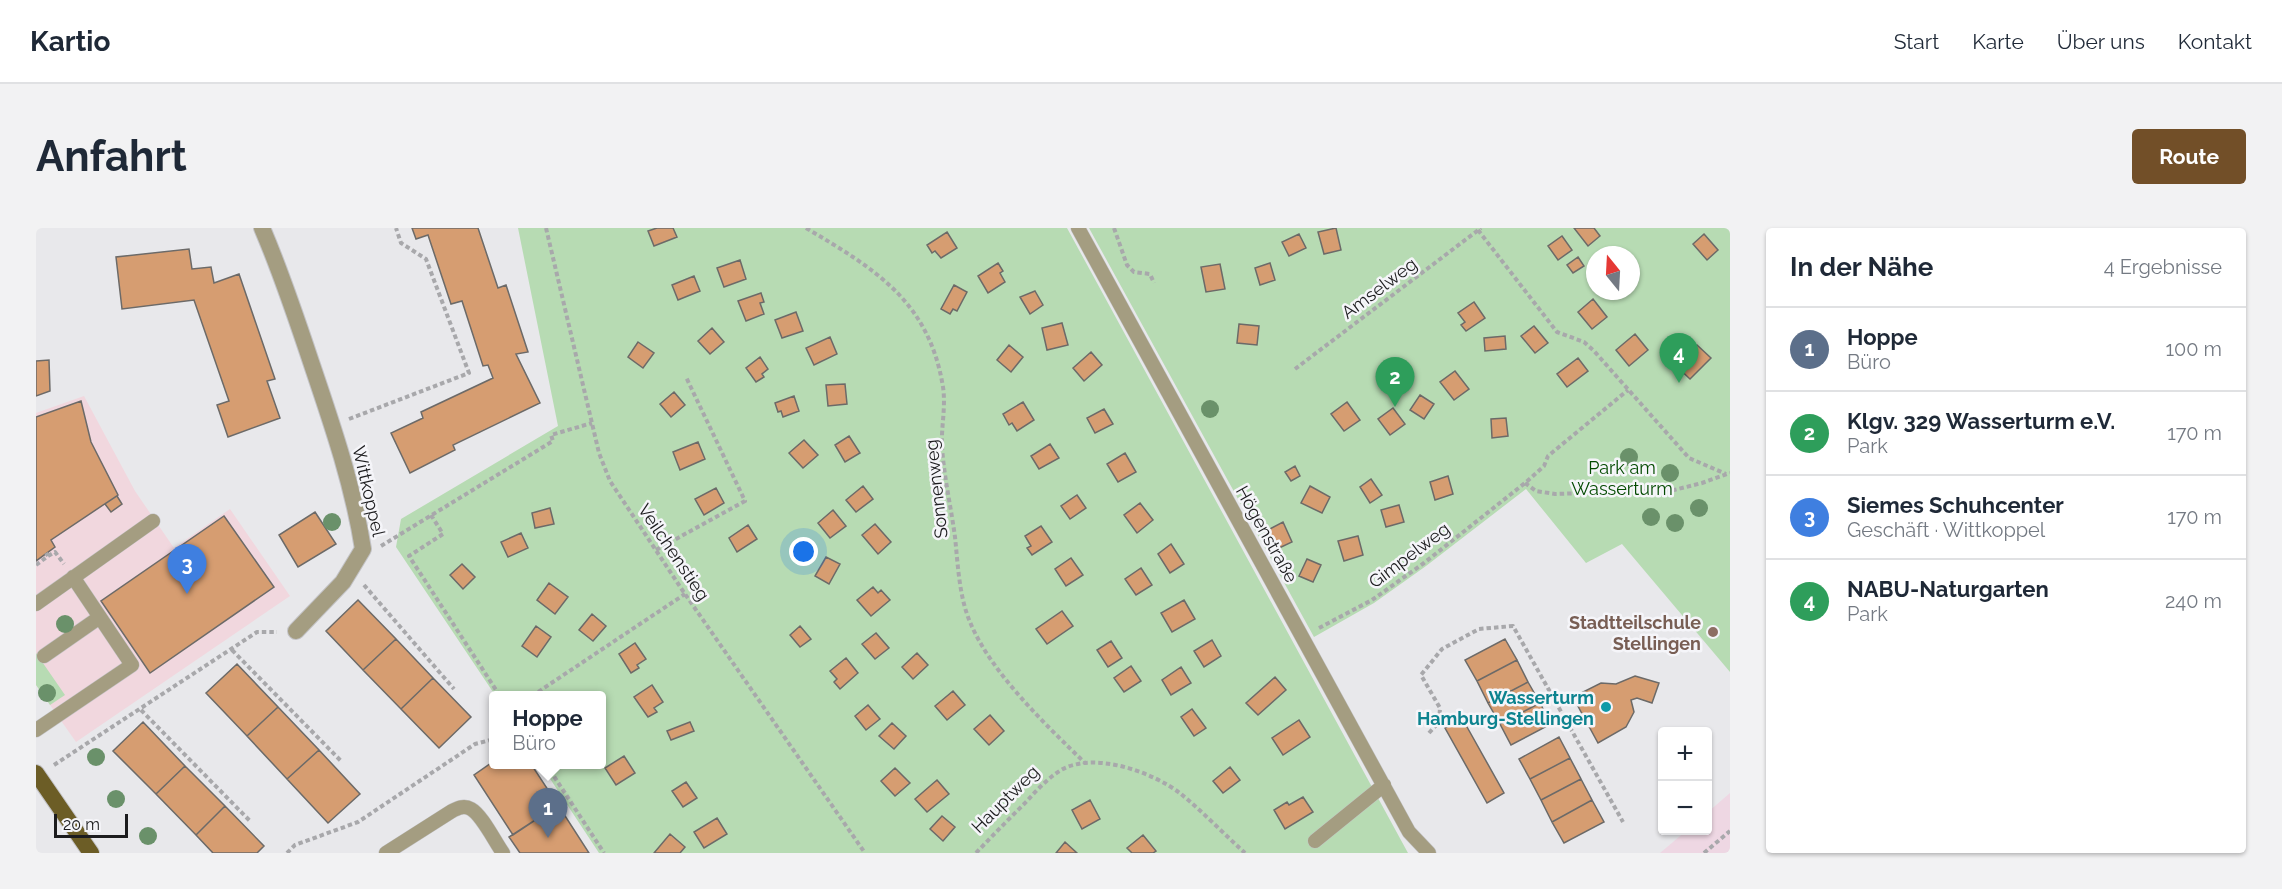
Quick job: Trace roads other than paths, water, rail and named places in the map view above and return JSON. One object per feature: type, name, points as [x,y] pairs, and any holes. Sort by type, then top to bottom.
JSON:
[{"type":"main road","points":[[37,774],[91,853]]},
{"type":"street","name":"Wittkoppel","points":[[262,228],[278,264],[333,425],[356,505],[363,549],[343,582],[296,631]]},
{"type":"lane","name":"Högenstraße","points":[[1078,228],[1409,831],[1429,853]]},
{"type":"lane","points":[[36,604],[153,521]]},
{"type":"lane","points":[[36,730],[132,665],[73,577]]},
{"type":"lane","points":[[44,656],[100,617]]},
{"type":"lane","points":[[1315,841],[1384,785]]},
{"type":"lane","points":[[386,853],[462,807],[470,808],[478,815],[503,853]]},
{"type":"place","name":"NABU-Naturgarten","points":[[1679,383]]},
{"type":"place","name":"Klgv. 329 Wasserturm e.V.","points":[[1395,407]]},
{"type":"place","name":"Siemes Schuhcenter","points":[[187,594]]},
{"type":"place","name":"Stadtteilschule Stellingen","points":[[1713,632]]},
{"type":"place","name":"Wasserturm Hamburg-Stellingen","points":[[1606,707]]},
{"type":"place","name":"Hoppe","points":[[548,838]]},
{"type":"park label","name":"Park am Wasserturm","points":[[1622,477]]}]
